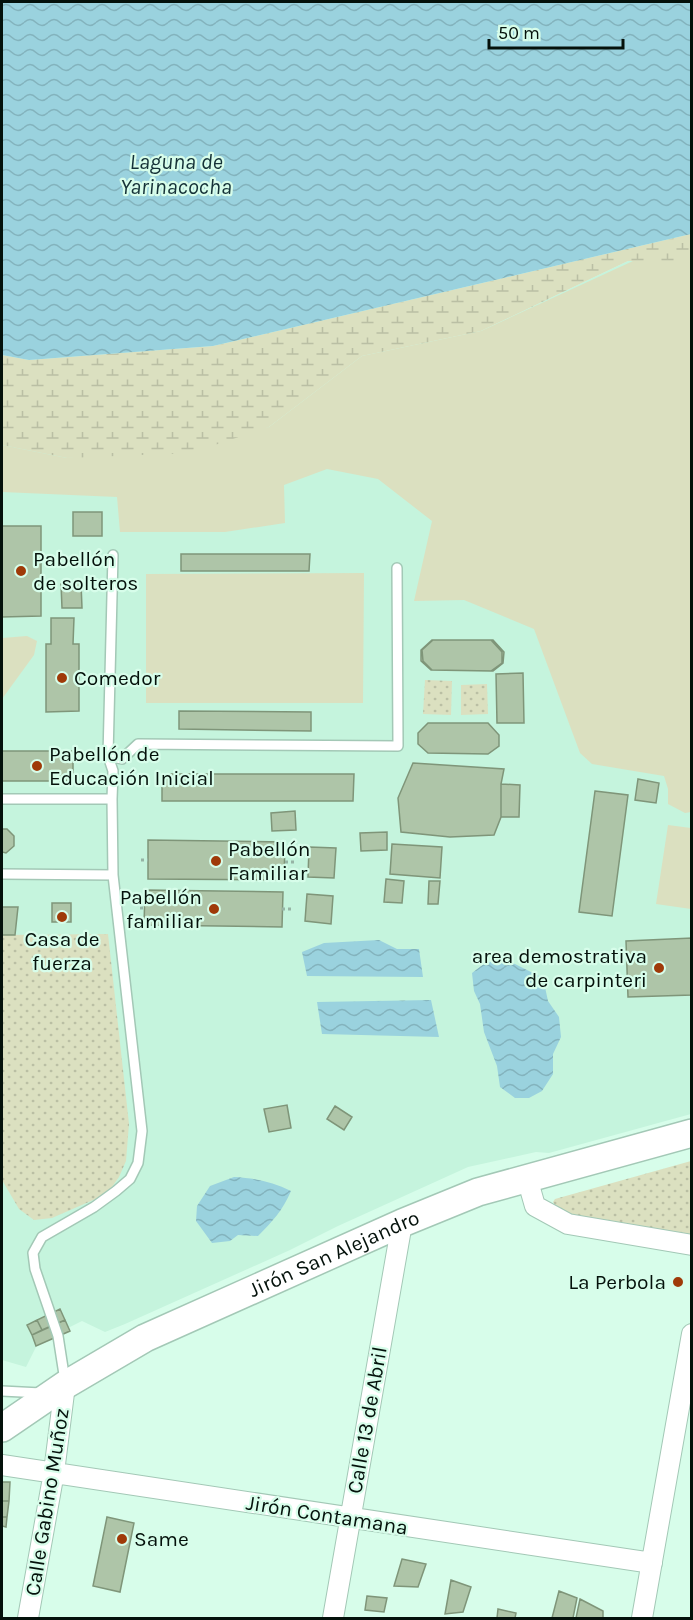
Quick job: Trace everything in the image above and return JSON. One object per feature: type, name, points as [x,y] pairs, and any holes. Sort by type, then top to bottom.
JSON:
[{"type":"street","name":"Jirón San Alejandro","points":[[2,1428],[145,1338],[402,1223],[478,1192],[692,1133]]},
{"type":"street","points":[[527,1178],[535,1206],[568,1224],[692,1245]]},
{"type":"street","name":"Calle 13 de Abril","points":[[333,1618],[402,1223]]},
{"type":"street","points":[[642,1618],[692,1334]]},
{"type":"street","name":"Calle Gabino Muñoz","points":[[28,1618],[54,1472],[59,1390]]},
{"type":"street","name":"Jirón Contamana","points":[[2,1465],[652,1563]]},
{"type":"lane","points":[[2,1391],[59,1390],[58,1336],[35,1269],[33,1253],[42,1237],[94,1207],[130,1179],[138,1163],[142,1131],[113,875],[113,771],[108,756],[113,555]]},
{"type":"lane","points":[[108,756],[122,759],[138,744],[398,746],[397,568]]},
{"type":"lane","points":[[2,799],[112,799]]},
{"type":"lane","points":[[2,874],[113,875]]},
{"type":"path","points":[[141,860],[148,860]]},
{"type":"path","points":[[285,862],[294,862]]},
{"type":"path","points":[[282,909],[293,909]]},
{"type":"shaded area","points":[[628,261],[691,261],[691,1114],[549,1153],[536,1152],[468,1167],[290,1250],[105,1332],[82,1321],[38,1343],[26,1367],[2,1360],[2,445],[269,427],[362,356],[481,331]]},
{"type":"green space","points":[[691,234],[691,261],[628,261],[481,331],[362,356],[269,427],[191,453],[67,458],[2,445],[2,355],[29,360],[213,346]]},
{"type":"green space","points":[[633,261],[691,261],[691,812],[685,813],[668,804],[668,789],[664,776],[592,764],[580,753],[534,629],[464,600],[414,601],[432,521],[378,479],[327,469],[284,485],[285,523],[225,532],[120,532],[117,497],[2,492],[2,445],[67,458],[269,427],[362,356],[481,331]]},
{"type":"green space","points":[[364,573],[363,703],[146,703],[146,574]]},
{"type":"green space","points":[[27,636],[37,641],[34,655],[2,699],[2,638]]},
{"type":"green space","points":[[425,680],[452,681],[451,715],[423,714]]},
{"type":"green space","points":[[487,684],[488,714],[461,715],[461,685]]},
{"type":"green space","points":[[668,825],[691,828],[691,909],[656,904]]},
{"type":"green space","points":[[108,934],[129,1124],[126,1161],[119,1177],[107,1194],[52,1218],[34,1220],[19,1209],[2,1180],[2,935]]},
{"type":"green space","points":[[691,1161],[691,1235],[576,1219],[557,1208],[553,1202],[555,1199]]},
{"type":"water","name":"Laguna de Yarinacocha","points":[[2,2],[691,2],[691,234],[213,346],[29,360],[2,355]]},
{"type":"water","points":[[379,940],[397,949],[419,949],[423,977],[307,976],[302,952],[324,943]]},
{"type":"water","points":[[501,960],[515,964],[543,978],[548,1001],[559,1017],[561,1037],[553,1054],[553,1074],[542,1091],[529,1098],[515,1098],[500,1087],[497,1066],[484,1032],[480,1004],[474,991],[472,973],[485,963]]},
{"type":"water","points":[[431,1000],[439,1037],[322,1034],[317,1002]]},
{"type":"water","points":[[234,1177],[263,1181],[291,1191],[277,1215],[258,1236],[238,1235],[230,1241],[212,1243],[196,1221],[197,1206],[210,1186]]},
{"type":"building","points":[[73,512],[102,512],[102,536],[73,536]]},
{"type":"building","name":"Pabellón de solteros","points":[[2,526],[41,526],[41,616],[2,617]]},
{"type":"building","points":[[181,554],[310,554],[309,571],[181,571]]},
{"type":"building","points":[[81,583],[82,608],[62,608],[61,584]]},
{"type":"building","name":"Comedor","points":[[51,618],[74,618],[73,644],[79,644],[79,711],[46,712],[46,644],[51,644]]},
{"type":"building","points":[[432,640],[491,640],[502,652],[502,663],[491,671],[431,670],[421,661],[421,650]]},
{"type":"building","points":[[433,640],[493,640],[504,652],[503,663],[493,671],[432,670],[423,661],[422,650]]},
{"type":"building","points":[[523,673],[524,723],[497,723],[496,674]]},
{"type":"building","points":[[179,711],[311,712],[311,731],[179,729]]},
{"type":"building","points":[[428,723],[488,723],[499,735],[499,746],[488,754],[428,753],[418,744],[418,733]]},
{"type":"building","name":"Pabellón de Educación Inicial","points":[[2,751],[73,751],[73,781],[2,781]]},
{"type":"building","points":[[413,763],[504,769],[501,784],[501,817],[494,835],[450,837],[401,832],[398,798]]},
{"type":"building","points":[[162,774],[354,774],[353,801],[162,801]]},
{"type":"building","points":[[638,779],[659,783],[656,803],[635,800]]},
{"type":"building","points":[[501,784],[520,785],[519,817],[501,817]]},
{"type":"building","points":[[595,791],[628,795],[612,916],[579,912]]},
{"type":"building","points":[[295,811],[296,830],[272,831],[271,813]]},
{"type":"building","points":[[2,829],[7,829],[14,836],[14,846],[6,853],[2,852]]},
{"type":"building","points":[[387,832],[387,850],[361,851],[360,833]]},
{"type":"building","name":"Pabellón Familiar","points":[[148,840],[285,842],[284,880],[148,879]]},
{"type":"building","points":[[392,844],[442,847],[440,878],[390,874]]},
{"type":"building","points":[[309,847],[336,848],[334,878],[308,877]]},
{"type":"building","points":[[386,879],[404,881],[402,903],[384,902]]},
{"type":"building","points":[[429,881],[440,881],[438,904],[428,904]]},
{"type":"building","name":"Pabellón familiar","points":[[145,890],[283,892],[282,927],[144,925]]},
{"type":"building","points":[[307,894],[333,896],[331,924],[305,921]]},
{"type":"building","name":"Casa de fuerza","points":[[52,903],[71,903],[71,922],[52,922]]},
{"type":"building","points":[[2,907],[18,907],[15,935],[2,935]]},
{"type":"building","name":"area demostrativa de carpinteri","points":[[692,938],[692,995],[628,997],[626,941]]},
{"type":"building","points":[[287,1105],[291,1128],[269,1132],[264,1109]]},
{"type":"building","points":[[335,1106],[352,1117],[344,1130],[327,1119]]},
{"type":"building","points":[[60,1309],[65,1320],[42,1330],[37,1320]]},
{"type":"building","points":[[37,1320],[42,1330],[32,1335],[27,1325]]},
{"type":"building","points":[[65,1320],[70,1331],[36,1346],[32,1335]]},
{"type":"building","points":[[2,1482],[10,1482],[9,1501],[2,1501]]},
{"type":"building","points":[[2,1501],[9,1501],[7,1517],[2,1517]]},
{"type":"building","points":[[2,1517],[7,1517],[6,1527],[2,1526]]},
{"type":"building","points":[[107,1517],[134,1523],[120,1592],[93,1586]]},
{"type":"building","points":[[402,1559],[426,1564],[418,1587],[394,1586]]},
{"type":"building","points":[[451,1580],[471,1587],[463,1612],[445,1614]]},
{"type":"building","points":[[559,1591],[577,1598],[573,1618],[552,1618]]},
{"type":"building","points":[[367,1596],[387,1598],[384,1612],[365,1610]]},
{"type":"building","points":[[580,1599],[603,1611],[603,1618],[576,1618]]},
{"type":"building","points":[[498,1609],[516,1613],[515,1618],[497,1618]]},
{"type":"place","name":"Pabellón de solteros","points":[[21,571]]},
{"type":"place","name":"Comedor","points":[[62,678]]},
{"type":"place","name":"Pabellón de Educación Inicial","points":[[37,766]]},
{"type":"place","name":"Pabellón Familiar","points":[[216,861]]},
{"type":"place","name":"Pabellón familiar","points":[[214,909]]},
{"type":"place","name":"Casa de fuerza","points":[[62,917]]},
{"type":"place","name":"area demostrativa de carpinteri","points":[[659,968]]},
{"type":"place","name":"La Perbola","points":[[678,1282]]},
{"type":"place","name":"Same","points":[[122,1539]]}]
